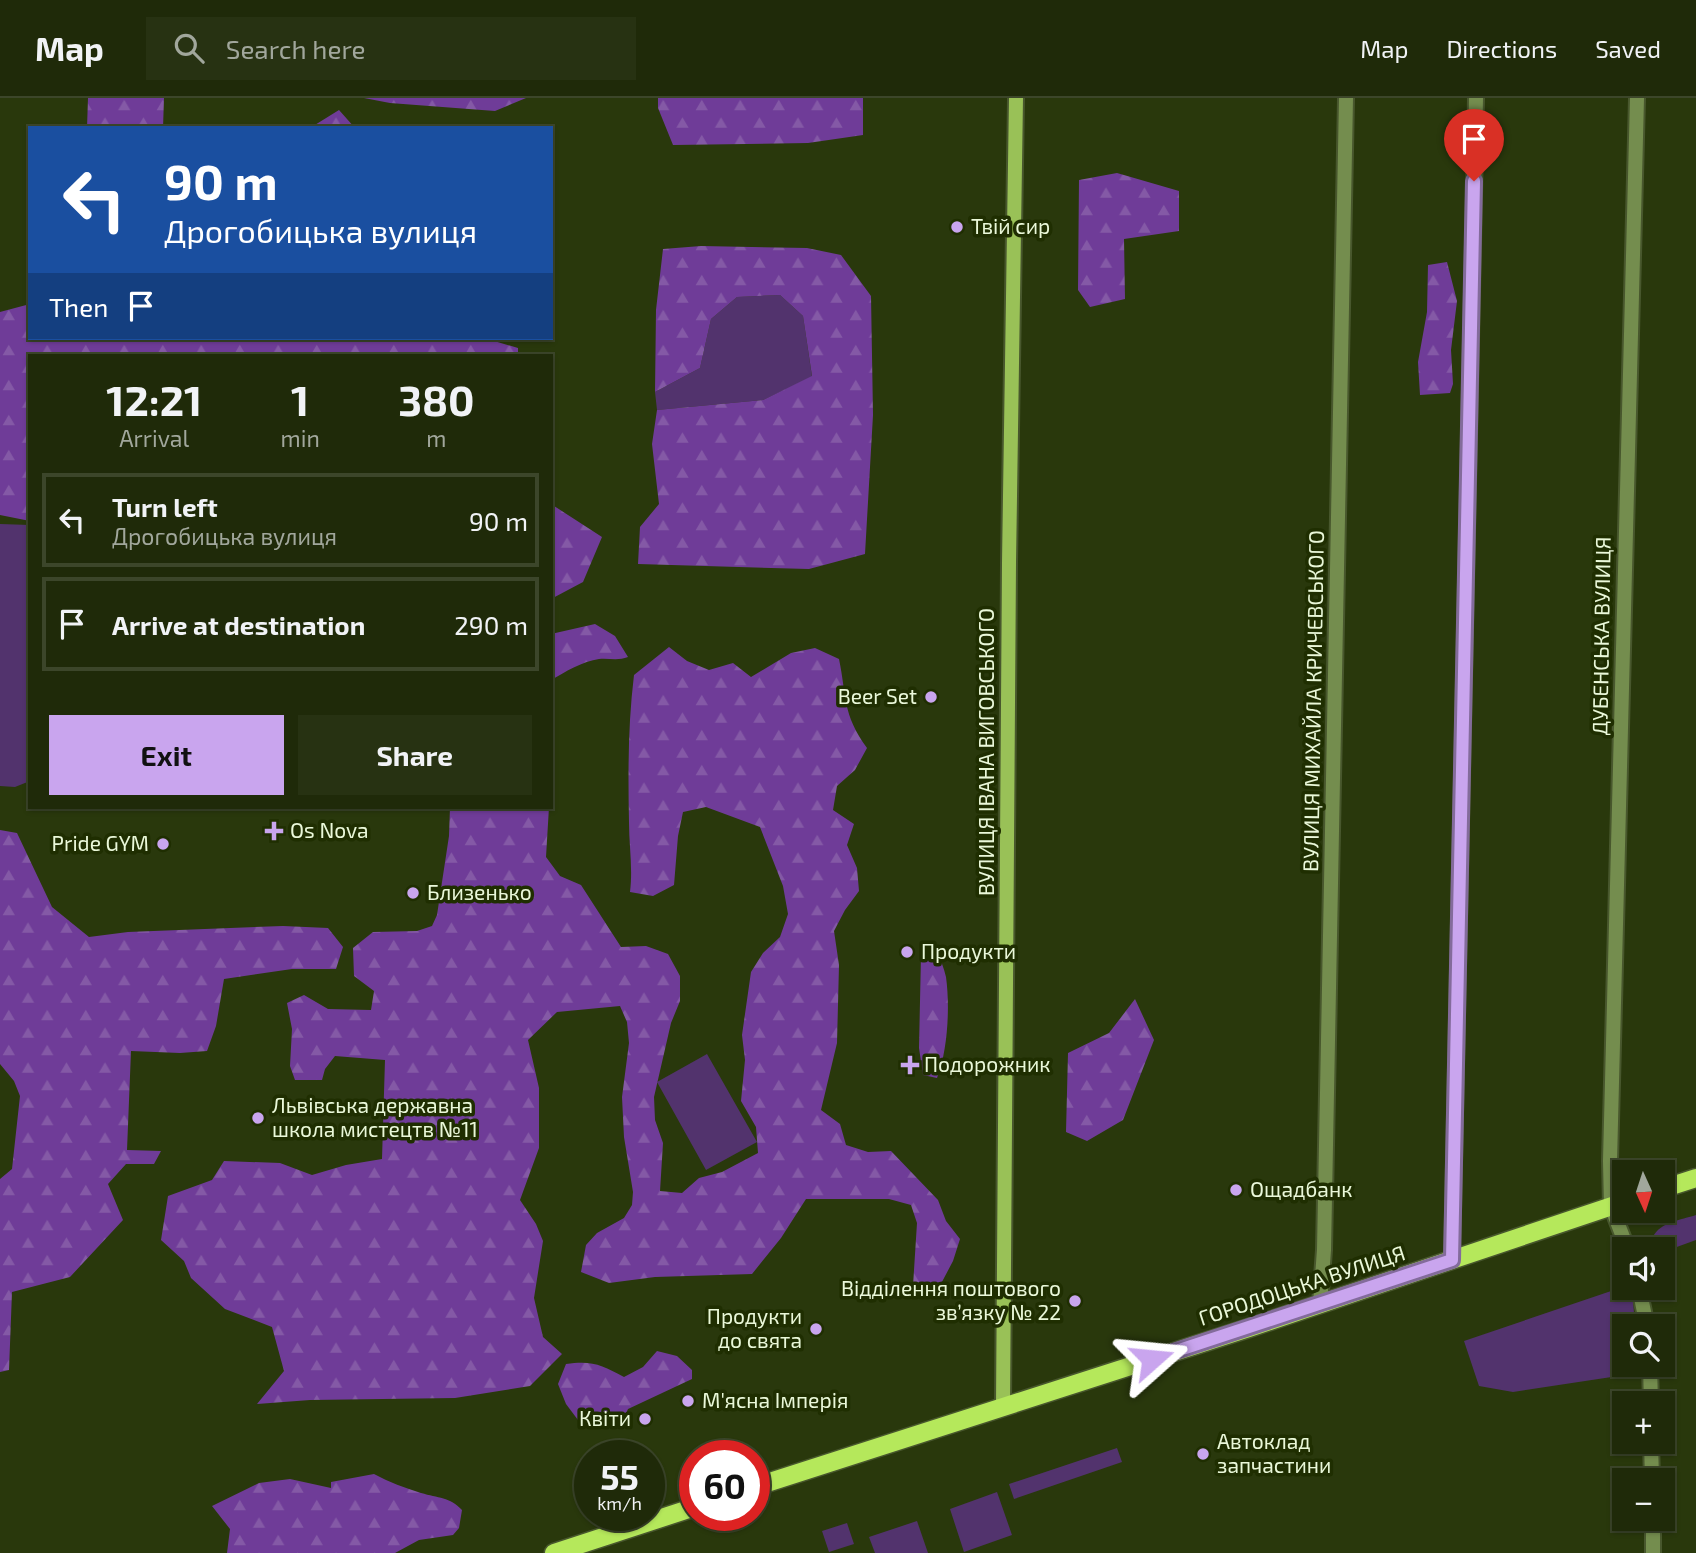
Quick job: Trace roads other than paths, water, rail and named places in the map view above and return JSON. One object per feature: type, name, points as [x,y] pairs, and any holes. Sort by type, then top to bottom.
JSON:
[{"type":"main road","name":"ВУЛИЦЯ ІВАНА ВИГОВСЬКОГО","points":[[1003,1407],[1009,590],[1016,98]]},
{"type":"main road","points":[[1675,1185],[1696,1178]]},
{"type":"main road","name":"ГОРОДОЦЬКА ВУЛИЦЯ","points":[[770,1483],[1612,1206]]},
{"type":"main road","points":[[554,1553],[679,1512]]},
{"type":"street","name":"ВУЛИЦЯ МИХАЙЛА КРИЧЕВСЬКОГО","points":[[1320,1304],[1325,1236],[1346,98]]},
{"type":"street","points":[[1452,1260],[1476,98]]},
{"type":"street","name":"ДУБЕНСЬКА ВУЛИЦЯ","points":[[1612,1183],[1610,1176],[1636,98]]},
{"type":"street","points":[[1653,1531],[1653,1553]]},
{"type":"place","name":"Твій сир","points":[[957,227]]},
{"type":"place","name":"Beer Set","points":[[931,697]]},
{"type":"place","name":"Os Nova","points":[[274,831]]},
{"type":"place","name":"Pride GYM","points":[[163,844]]},
{"type":"place","name":"Близенько","points":[[413,893]]},
{"type":"place","name":"Продукти","points":[[907,952]]},
{"type":"place","name":"Подорожник","points":[[910,1065]]},
{"type":"place","name":"Львівська державна школа мистецтв №11","points":[[258,1118]]},
{"type":"place","name":"Ощадбанк","points":[[1236,1190]]},
{"type":"place","name":"Відділення поштового зв’язку № 22","points":[[1075,1301]]},
{"type":"place","name":"Продукти до свята","points":[[816,1329]]},
{"type":"place","name":"М'ясна Імперія","points":[[688,1401]]},
{"type":"place","name":"Квіти","points":[[645,1419]]},
{"type":"place","name":"Автоклад запчастини","points":[[1203,1454]]}]
